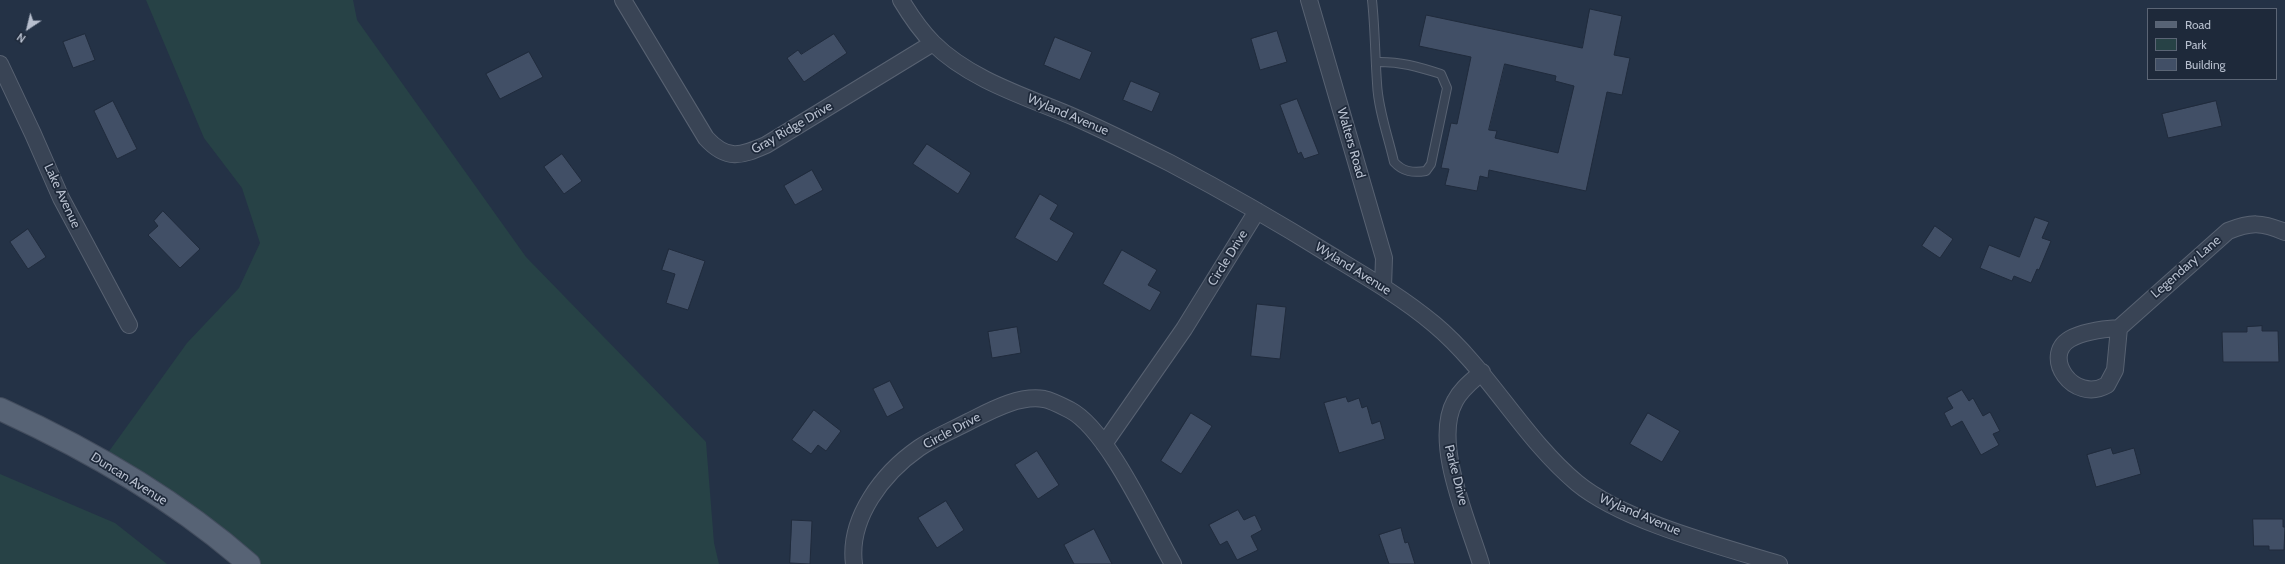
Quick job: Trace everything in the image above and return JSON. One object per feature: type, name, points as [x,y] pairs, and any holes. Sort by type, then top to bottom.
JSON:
[{"type":"main road","name":"Duncan Avenue","points":[[0,409],[46,430],[102,461],[199,525],[249,564]]},
{"type":"street","name":"Gray Ridge Drive","points":[[623,0],[706,138],[718,150],[729,154],[748,154],[766,145],[933,43]]},
{"type":"street","name":"Wyland Avenue","points":[[901,0],[933,43],[951,58],[990,80],[1121,138],[1257,212],[1383,287],[1410,305],[1454,341],[1482,372],[1538,442],[1564,471],[1594,495],[1630,513],[1659,524],[1779,564]]},
{"type":"street","name":"Walters Road","points":[[1309,0],[1382,251],[1385,274],[1383,287]]},
{"type":"street","name":"Lake Avenue","points":[[0,64],[61,198],[129,325]]},
{"type":"street","name":"Circle Drive","points":[[1104,444],[1184,329],[1257,212]]},
{"type":"street","name":"Legendary Lane","points":[[2119,328],[2228,231],[2246,224],[2260,223],[2285,232]]},
{"type":"street","name":"Parke Drive","points":[[1481,564],[1455,478],[1446,439],[1446,424],[1454,402],[1466,386],[1482,372]]},
{"type":"street","name":"Circle Drive","points":[[854,564],[853,550],[858,523],[874,494],[889,476],[920,448],[989,411],[1019,401],[1044,399],[1061,405],[1084,419],[1104,444],[1173,564]]},
{"type":"lane","points":[[1372,0],[1377,84],[1394,162],[1401,170],[1418,172],[1426,171],[1431,164],[1447,88],[1441,74],[1392,61],[1376,62]]},
{"type":"green space","points":[[146,0],[353,0],[357,20],[526,257],[706,442],[714,543],[719,564],[249,564],[102,461],[187,343],[239,288],[260,243],[242,188],[204,138]]},
{"type":"green space","points":[[0,474],[115,523],[167,564],[0,564]]},
{"type":"building","points":[[1590,9],[1622,16],[1614,55],[1630,58],[1622,95],[1607,92],[1586,191],[1489,170],[1488,178],[1480,176],[1477,191],[1445,185],[1449,169],[1441,168],[1451,123],[1457,124],[1471,57],[1419,46],[1426,15],[1582,48]],"holes":[[[1505,64],[1556,76],[1555,81],[1574,86],[1558,153],[1495,138],[1497,131],[1489,130]]]},
{"type":"building","points":[[1277,31],[1287,62],[1260,70],[1251,39]]},
{"type":"building","points":[[85,34],[95,60],[73,68],[63,42]]},
{"type":"building","points":[[834,34],[847,53],[804,82],[787,58],[798,50],[801,54]]},
{"type":"building","points":[[1055,37],[1092,52],[1080,80],[1044,65]]},
{"type":"building","points":[[529,52],[543,77],[500,99],[486,74]]},
{"type":"building","points":[[1131,81],[1160,93],[1152,112],[1123,100]]},
{"type":"building","points":[[1297,99],[1319,154],[1304,159],[1301,152],[1298,154],[1280,105]]},
{"type":"building","points":[[113,101],[137,149],[117,159],[94,111]]},
{"type":"building","points":[[2216,101],[2222,126],[2168,138],[2162,114]]},
{"type":"building","points":[[927,144],[971,173],[958,194],[913,164]]},
{"type":"building","points":[[562,154],[582,181],[564,194],[544,167]]},
{"type":"building","points":[[812,170],[823,190],[795,205],[784,186]]},
{"type":"building","points":[[1040,194],[1058,205],[1050,219],[1074,233],[1057,262],[1015,238]]},
{"type":"building","points":[[163,211],[200,249],[180,268],[148,235],[158,226],[154,221]]},
{"type":"building","points":[[2035,217],[2049,222],[2042,238],[2051,241],[2039,270],[2037,269],[2031,283],[2014,276],[2012,281],[1980,268],[1989,245],[2019,257]]},
{"type":"building","points":[[1935,226],[1953,239],[1940,258],[1922,246]]},
{"type":"building","points":[[28,229],[46,257],[28,269],[10,242]]},
{"type":"building","points":[[669,249],[705,261],[688,310],[666,303],[675,274],[662,270]]},
{"type":"building","points":[[1122,250],[1157,270],[1148,285],[1161,292],[1150,311],[1103,284]]},
{"type":"building","points":[[1257,304],[1286,307],[1280,359],[1251,356]]},
{"type":"building","points":[[2262,326],[2262,331],[2278,331],[2279,362],[2223,362],[2222,332],[2247,332],[2247,327]]},
{"type":"building","points":[[1017,327],[1021,353],[992,358],[988,332]]},
{"type":"building","points":[[890,381],[904,408],[887,417],[873,389]]},
{"type":"building","points":[[1962,390],[1969,401],[1973,398],[1983,416],[1990,412],[2000,431],[1993,434],[1999,445],[1981,455],[1962,421],[1951,427],[1944,413],[1953,408],[1947,398]]},
{"type":"building","points":[[1346,397],[1348,402],[1359,398],[1362,408],[1367,406],[1372,424],[1380,421],[1385,439],[1339,453],[1324,403]]},
{"type":"building","points":[[814,410],[841,431],[826,451],[818,445],[811,454],[792,440]]},
{"type":"building","points":[[1191,413],[1212,426],[1181,474],[1161,461]]},
{"type":"building","points":[[1648,413],[1680,431],[1662,462],[1630,444]]},
{"type":"building","points":[[2111,448],[2113,454],[2134,448],[2141,474],[2096,487],[2087,455]]},
{"type":"building","points":[[1037,451],[1059,485],[1038,499],[1015,465]]},
{"type":"building","points":[[946,501],[964,530],[937,548],[918,518]]},
{"type":"building","points":[[1238,510],[1244,520],[1255,515],[1262,530],[1251,536],[1258,550],[1237,560],[1227,541],[1220,545],[1209,525]]},
{"type":"building","points":[[2253,519],[2283,519],[2283,527],[2285,527],[2284,550],[2269,550],[2269,546],[2254,546]]},
{"type":"building","points":[[792,520],[812,521],[810,564],[790,563]]},
{"type":"building","points":[[1401,528],[1405,543],[1408,542],[1415,564],[1389,564],[1379,535]]},
{"type":"building","points":[[1094,529],[1112,564],[1074,564],[1064,545]]}]
